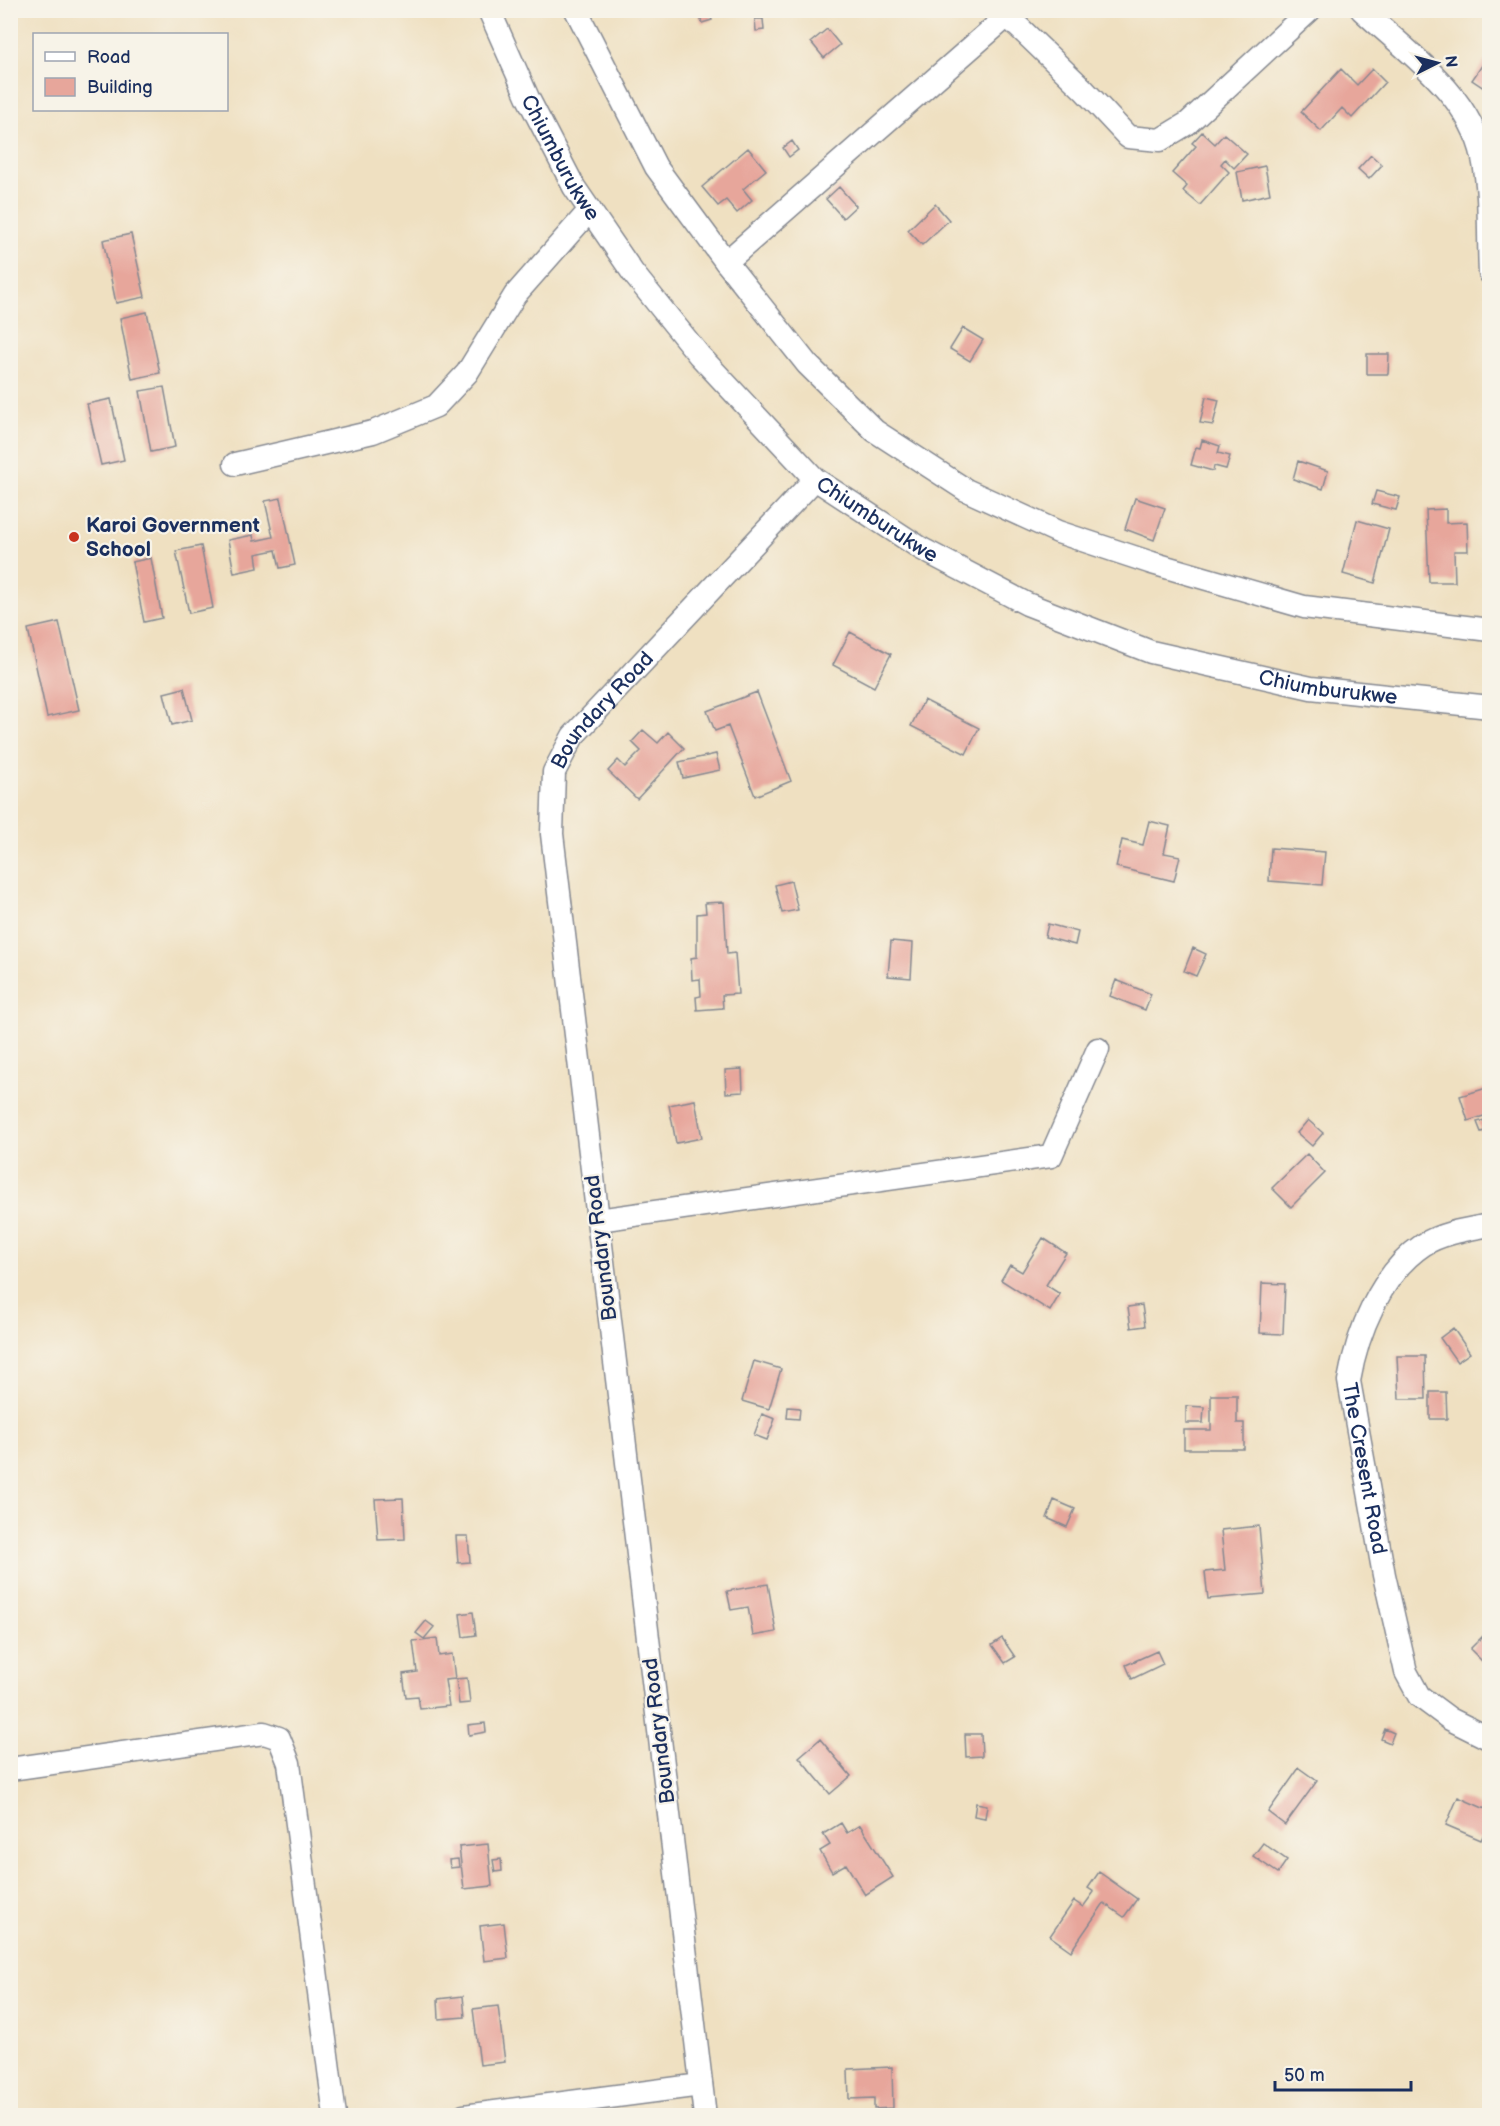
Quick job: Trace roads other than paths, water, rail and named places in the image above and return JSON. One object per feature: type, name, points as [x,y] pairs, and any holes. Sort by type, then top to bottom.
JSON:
[{"type":"street","name":"Chiumburukwe","points":[[489,10],[528,98],[574,187],[633,273],[699,355],[815,479],[922,549],[1027,604],[1151,652],[1311,688],[1490,707]]},
{"type":"street","points":[[576,10],[656,167],[726,262],[807,364],[875,431],[966,490],[1058,532],[1152,563],[1304,607],[1490,630]]},
{"type":"street","points":[[726,262],[1004,14],[1084,90],[1128,137],[1160,140],[1188,123],[1311,10]]},
{"type":"street","points":[[1362,10],[1444,87],[1468,120],[1482,155],[1487,184],[1490,273]]},
{"type":"street","points":[[235,464],[373,432],[436,406],[467,373],[515,296],[590,210]]},
{"type":"street","name":"Boundary Road","points":[[705,2115],[552,834],[554,772],[573,736],[815,479]]},
{"type":"street","points":[[598,1220],[1052,1156],[1098,1049]]},
{"type":"street","name":"The Cresent Road","points":[[1490,1225],[1465,1229],[1424,1244],[1394,1271],[1372,1310],[1353,1355],[1349,1381],[1384,1575],[1406,1672],[1419,1695],[1450,1719],[1490,1739]]},
{"type":"street","points":[[10,1769],[264,1733],[279,1738],[289,1763],[335,2115]]},
{"type":"street","points":[[464,2115],[701,2085]]},
{"type":"place","name":"Karoi Government School","points":[[74,537]]}]
